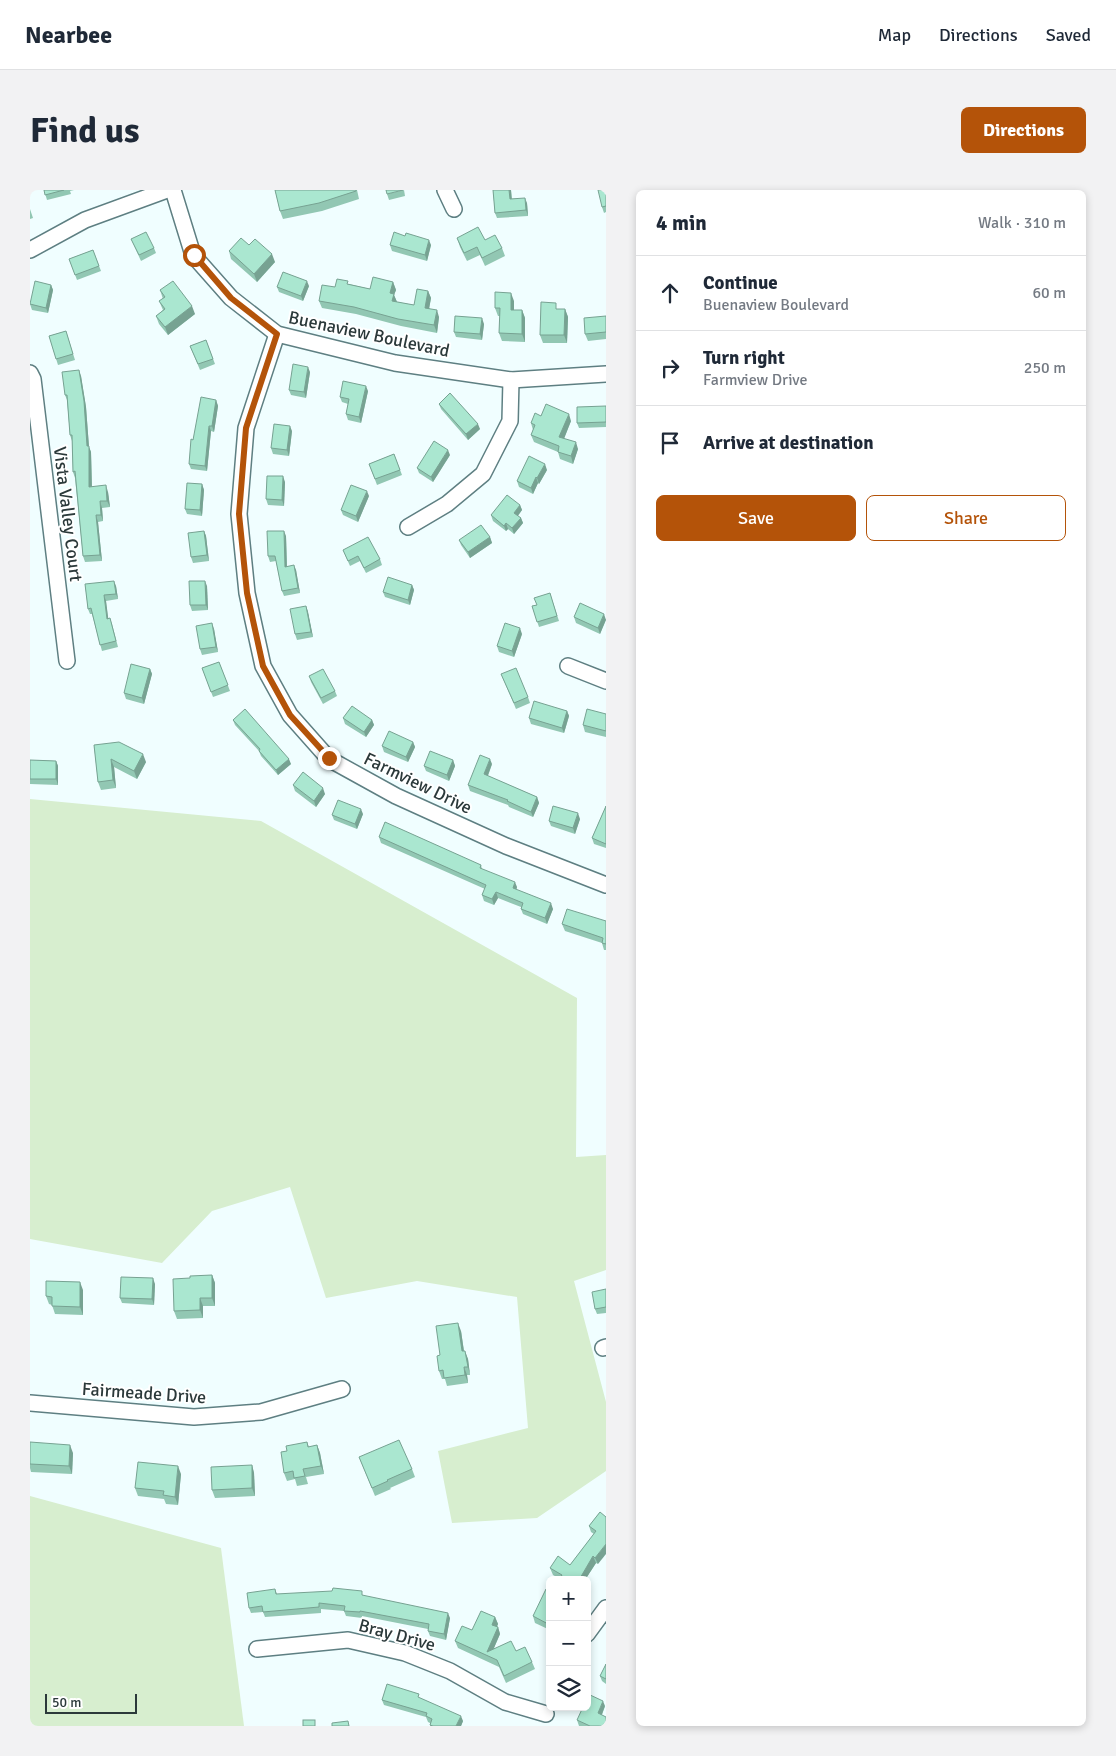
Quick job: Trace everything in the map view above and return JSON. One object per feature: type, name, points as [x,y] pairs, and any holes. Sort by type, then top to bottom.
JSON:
[{"type":"street","points":[[30,250],[85,220],[167,190]]},
{"type":"street","name":"Buenaview Boulevard","points":[[173,190],[194,255],[231,298],[277,334],[396,363],[511,380],[606,374]]},
{"type":"street","points":[[445,190],[454,209]]},
{"type":"street","name":"Farmview Drive","points":[[277,334],[246,428],[239,514],[247,593],[263,666],[290,715],[329,758],[396,796],[506,846],[606,885]]},
{"type":"street","name":"Vista Valley Court","points":[[30,373],[33,379],[67,661]]},
{"type":"street","points":[[408,527],[447,504],[483,474],[510,420],[511,380]]},
{"type":"street","points":[[568,666],[606,682]]},
{"type":"street","name":"Fairmeade Drive","points":[[30,1403],[194,1417],[261,1412],[342,1389]]},
{"type":"street","points":[[591,1629],[606,1608]]},
{"type":"street","name":"Bray Drive","points":[[257,1648],[348,1640],[405,1653],[450,1671],[505,1702],[546,1716]]},
{"type":"green space","points":[[30,799],[261,821],[577,998],[576,1157],[606,1155],[606,1270],[574,1281],[606,1402],[606,1471],[537,1518],[452,1523],[438,1451],[528,1428],[517,1297],[417,1281],[326,1298],[290,1187],[212,1211],[162,1263],[30,1239]]},
{"type":"green space","points":[[30,1496],[221,1548],[244,1726],[30,1726]]},
{"type":"building","points":[[44,190],[64,190],[45,195]]},
{"type":"building","points":[[275,190],[356,191],[319,203],[280,211]]},
{"type":"building","points":[[386,190],[403,190],[387,194]]},
{"type":"building","points":[[493,190],[509,190],[510,199],[525,198],[526,210],[495,213]]},
{"type":"building","points":[[598,190],[606,190],[606,206],[602,207]]},
{"type":"building","points":[[478,227],[485,240],[495,235],[502,248],[482,258],[477,247],[464,253],[457,238]]},
{"type":"building","points":[[146,232],[154,248],[139,255],[131,239]]},
{"type":"building","points":[[394,232],[405,236],[406,233],[429,240],[425,255],[390,245]]},
{"type":"building","points":[[241,238],[249,245],[255,239],[272,254],[254,274],[229,251]]},
{"type":"building","points":[[93,250],[99,266],[75,275],[69,259]]},
{"type":"building","points":[[283,272],[307,281],[301,296],[277,287]]},
{"type":"building","points":[[373,277],[393,282],[390,293],[394,294],[392,301],[414,305],[417,289],[428,291],[425,308],[437,310],[434,325],[319,301],[322,285],[335,287],[337,279],[348,281],[347,284],[370,289]]},
{"type":"building","points":[[35,281],[51,285],[46,308],[30,304]]},
{"type":"building","points":[[173,281],[192,306],[165,327],[156,316],[165,309],[159,301],[165,297],[160,290]]},
{"type":"building","points":[[495,292],[511,293],[511,310],[522,310],[522,334],[499,333],[500,308],[495,308]]},
{"type":"building","points":[[541,302],[556,303],[556,309],[565,309],[564,335],[540,335]]},
{"type":"building","points":[[455,316],[482,318],[480,334],[454,332]]},
{"type":"building","points":[[606,316],[606,332],[585,334],[584,318]]},
{"type":"building","points":[[66,331],[73,354],[56,359],[49,336]]},
{"type":"building","points":[[206,340],[213,359],[198,364],[190,346]]},
{"type":"building","points":[[293,364],[308,367],[304,392],[289,390]]},
{"type":"building","points":[[79,370],[84,401],[87,446],[89,446],[89,487],[106,485],[107,501],[100,501],[101,515],[96,515],[100,555],[83,556],[75,471],[73,472],[72,435],[70,435],[67,395],[65,395],[62,372]]},
{"type":"building","points":[[343,381],[366,386],[359,417],[346,414],[349,399],[340,397]]},
{"type":"building","points":[[450,393],[478,424],[466,434],[439,404]]},
{"type":"building","points":[[201,397],[216,400],[212,426],[209,426],[205,466],[189,464],[191,439],[193,440]]},
{"type":"building","points":[[546,404],[569,414],[559,437],[576,442],[571,456],[558,452],[559,446],[531,435],[535,425],[531,423],[535,413],[541,416]]},
{"type":"building","points":[[606,406],[606,422],[577,423],[577,407]]},
{"type":"building","points":[[274,424],[290,426],[287,450],[271,448]]},
{"type":"building","points":[[434,441],[448,450],[431,477],[417,468]]},
{"type":"building","points":[[394,454],[400,470],[375,479],[369,464]]},
{"type":"building","points":[[529,456],[545,464],[531,488],[517,481]]},
{"type":"building","points":[[267,476],[283,476],[282,500],[266,499]]},
{"type":"building","points":[[187,483],[202,484],[200,510],[185,509]]},
{"type":"building","points":[[351,485],[367,491],[356,516],[341,510]]},
{"type":"building","points":[[507,495],[520,505],[514,513],[521,518],[512,528],[506,523],[504,526],[491,515]]},
{"type":"building","points":[[481,525],[490,537],[468,552],[459,540]]},
{"type":"building","points":[[204,531],[207,555],[191,557],[188,533]]},
{"type":"building","points":[[267,531],[284,531],[285,567],[294,565],[298,588],[282,591],[275,556],[268,556]]},
{"type":"building","points":[[368,537],[380,559],[364,568],[358,556],[348,561],[343,550]]},
{"type":"building","points":[[388,577],[412,585],[408,600],[383,592]]},
{"type":"building","points":[[114,581],[116,594],[104,595],[107,619],[110,618],[116,641],[100,645],[91,608],[88,609],[85,584]]},
{"type":"building","points":[[189,581],[205,581],[206,605],[190,605]]},
{"type":"building","points":[[550,593],[557,616],[537,622],[532,606],[537,605],[534,598]]},
{"type":"building","points":[[580,603],[604,614],[598,628],[574,617]]},
{"type":"building","points":[[306,606],[311,632],[295,634],[290,609]]},
{"type":"building","points":[[212,623],[216,647],[200,649],[196,626]]},
{"type":"building","points":[[505,623],[520,628],[512,651],[497,646]]},
{"type":"building","points":[[219,662],[228,685],[211,692],[202,668]]},
{"type":"building","points":[[131,664],[150,669],[142,698],[124,693]]},
{"type":"building","points":[[516,668],[528,697],[514,703],[501,674]]},
{"type":"building","points":[[323,669],[335,691],[321,698],[309,676]]},
{"type":"building","points":[[534,701],[567,711],[562,728],[529,718]]},
{"type":"building","points":[[352,706],[372,720],[364,732],[343,718]]},
{"type":"building","points":[[245,709],[289,759],[276,770],[259,751],[260,749],[233,720]]},
{"type":"building","points":[[587,709],[606,714],[606,731],[583,725]]},
{"type":"building","points":[[389,731],[413,742],[406,757],[382,746]]},
{"type":"building","points":[[119,742],[143,754],[134,771],[111,759],[113,780],[98,782],[94,745]]},
{"type":"building","points":[[430,751],[453,760],[447,775],[424,766]]},
{"type":"building","points":[[480,755],[490,759],[484,774],[537,797],[531,812],[508,800],[468,785]]},
{"type":"building","points":[[30,760],[56,761],[56,779],[30,779]]},
{"type":"building","points":[[303,772],[323,788],[314,801],[293,785]]},
{"type":"building","points":[[338,800],[361,809],[355,824],[332,815]]},
{"type":"building","points":[[553,806],[578,813],[573,828],[549,821]]},
{"type":"building","points":[[606,806],[606,844],[592,838]]},
{"type":"building","points":[[385,822],[481,865],[480,868],[515,882],[513,888],[551,903],[545,918],[521,909],[523,903],[496,892],[492,899],[482,895],[486,885],[379,837]]},
{"type":"building","points":[[567,909],[606,921],[606,944],[602,943],[603,938],[562,924]]},
{"type":"building","points":[[212,1275],[212,1298],[200,1298],[200,1310],[174,1311],[173,1279]]},
{"type":"building","points":[[121,1277],[153,1278],[152,1299],[120,1298]]},
{"type":"building","points":[[46,1281],[80,1282],[80,1307],[52,1306],[52,1297],[46,1296]]},
{"type":"building","points":[[606,1289],[606,1307],[595,1309],[592,1292]]},
{"type":"building","points":[[458,1323],[462,1351],[465,1351],[468,1367],[464,1367],[465,1375],[444,1378],[443,1370],[439,1371],[437,1356],[440,1355],[436,1326]]},
{"type":"building","points":[[399,1440],[412,1469],[372,1488],[359,1457]]},
{"type":"building","points":[[30,1442],[70,1445],[69,1466],[30,1464]]},
{"type":"building","points":[[307,1442],[308,1447],[317,1445],[321,1466],[303,1469],[305,1476],[294,1478],[293,1471],[284,1473],[281,1452],[287,1451],[286,1446]]},
{"type":"building","points":[[138,1462],[178,1466],[175,1497],[163,1495],[164,1491],[135,1488]]},
{"type":"building","points":[[252,1465],[252,1488],[212,1490],[211,1467]]},
{"type":"building","points":[[600,1512],[606,1517],[606,1544],[595,1558],[593,1556],[581,1576],[561,1576],[550,1568],[558,1556],[570,1565],[596,1531],[589,1526]]},
{"type":"building","points":[[333,1588],[362,1591],[362,1595],[448,1613],[444,1634],[428,1631],[429,1624],[360,1611],[344,1611],[345,1606],[319,1603],[319,1607],[263,1612],[262,1606],[249,1608],[247,1593],[275,1589],[276,1594],[332,1591]]},
{"type":"building","points":[[546,1589],[546,1623],[533,1616]]},
{"type":"building","points":[[481,1611],[495,1617],[492,1625],[498,1627],[487,1652],[511,1641],[516,1651],[525,1647],[532,1662],[504,1676],[497,1660],[455,1641],[462,1626],[472,1630]]},
{"type":"building","points":[[606,1664],[606,1679],[600,1676]]},
{"type":"building","points":[[387,1684],[419,1694],[418,1697],[461,1716],[456,1726],[430,1725],[432,1719],[426,1716],[427,1713],[382,1700]]},
{"type":"building","points":[[591,1695],[603,1701],[598,1713],[606,1717],[606,1726],[590,1726],[577,1720],[581,1711],[591,1711]]},
{"type":"building","points":[[303,1720],[315,1720],[315,1726],[303,1726]]},
{"type":"building","points":[[348,1721],[349,1726],[332,1726],[332,1723]]},
{"type":"route","points":[[194,255],[231,298],[277,334],[246,428],[239,514],[247,593],[263,666],[290,715],[329,758]]}]
